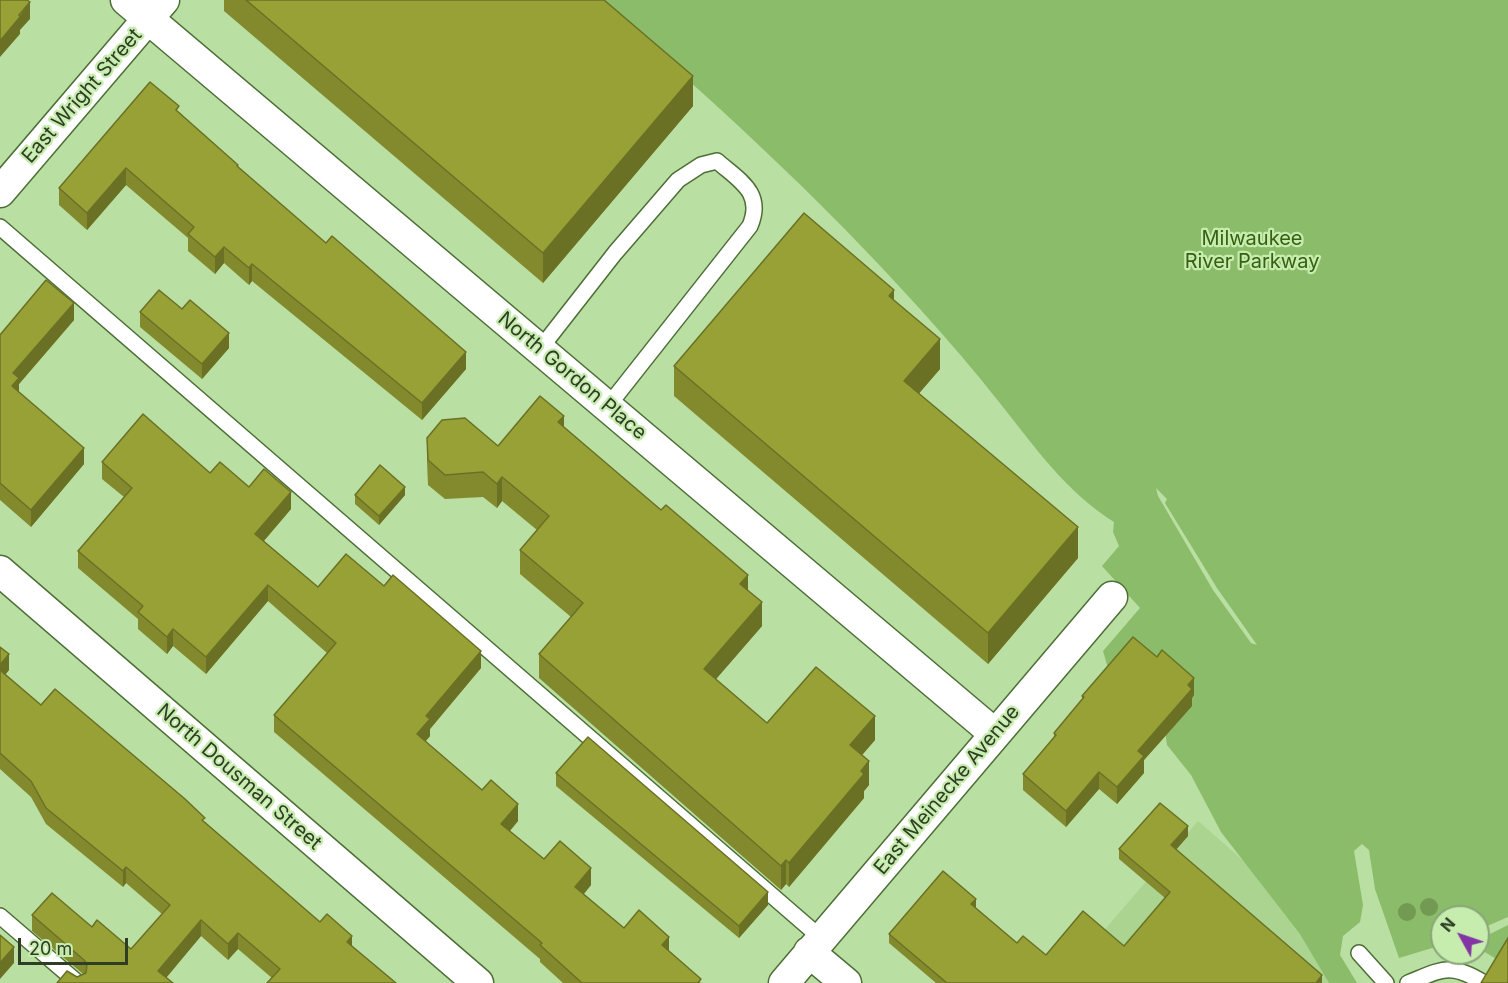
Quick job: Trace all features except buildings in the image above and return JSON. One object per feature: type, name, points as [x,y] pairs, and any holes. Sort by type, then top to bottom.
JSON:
[{"type":"street","name":"East Wright Street","points":[[0,192],[146,6]]},
{"type":"street","name":"North Gordon Place","points":[[146,6],[540,349],[995,734]]},
{"type":"street","name":"North Dousman Street","points":[[0,571],[478,983]]},
{"type":"street","name":"East Meinecke Avenue","points":[[784,983],[1112,597]]},
{"type":"street","points":[[815,945],[846,983]]},
{"type":"lane","points":[[540,349],[615,253],[678,180],[701,165],[717,161],[752,193],[757,212],[750,226],[608,406]]},
{"type":"lane","points":[[0,227],[815,945]]},
{"type":"lane","points":[[0,916],[78,983]]},
{"type":"lane","points":[[1359,953],[1386,983]]},
{"type":"lane","points":[[1408,983],[1451,969],[1462,970],[1484,983]]},
{"type":"shaded area","points":[[1198,821],[1335,941],[1340,955],[1357,983],[1059,983]]},
{"type":"green space","name":"Milwaukee River Parkway","points":[[596,0],[1508,0],[1508,917],[1490,925],[1490,905],[1430,905],[1430,949],[1399,958],[1375,889],[1369,850],[1362,844],[1354,851],[1363,905],[1360,922],[1343,936],[1340,955],[1357,983],[1329,983],[1300,934],[1221,832],[1191,775],[1167,745],[1162,710],[1108,668],[1103,651],[1140,608],[1102,566],[1119,546],[1113,532],[1114,522],[1081,497],[1052,467],[950,343],[843,227],[722,111]],"holes":[[[1156,488],[1167,499],[1165,503],[1217,588],[1257,645],[1251,643],[1213,590],[1158,496]]]},
{"type":"green space","points":[[1508,925],[1508,966],[1490,955],[1490,934]]}]
